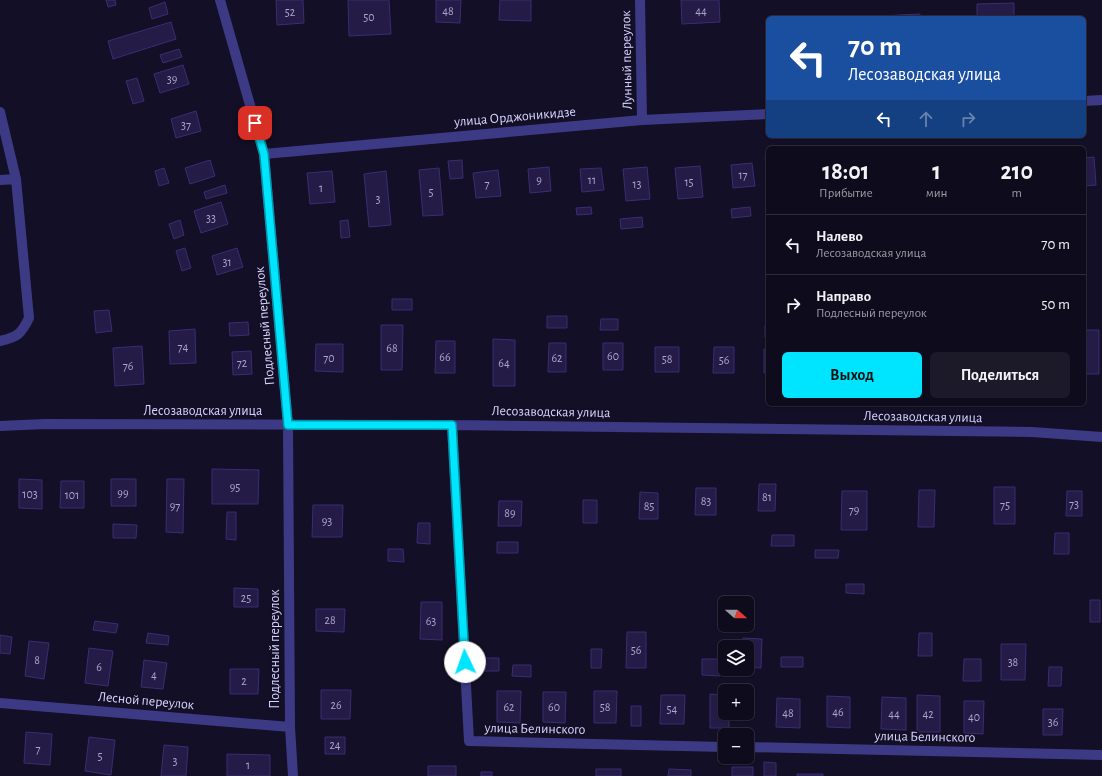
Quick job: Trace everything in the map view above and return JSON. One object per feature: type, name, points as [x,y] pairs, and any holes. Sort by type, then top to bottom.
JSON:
[{"type":"street","name":"Подлесный переулок","points":[[220,0],[264,154],[288,425],[290,727],[293,776]]},
{"type":"street","name":"Лунный переулок","points":[[640,0],[642,120]]},
{"type":"street","points":[[1086,101],[1102,100]]},
{"type":"street","points":[[0,112],[16,179],[29,318],[24,330],[13,338],[0,341]]},
{"type":"street","name":"улица Орджоникидзе","points":[[264,154],[642,120],[766,114]]},
{"type":"street","points":[[0,180],[16,179]]},
{"type":"street","name":"Лесозаводская улица","points":[[0,426],[45,424],[452,425],[1032,432],[1102,437]]},
{"type":"street","name":"улица Белинского","points":[[452,425],[469,741],[718,747]]},
{"type":"street","name":"Лесной переулок","points":[[0,703],[290,727]]},
{"type":"street","name":"улица Белинского","points":[[754,747],[1102,755]]},
{"type":"building","points":[[106,0],[115,0],[116,5],[108,7]]},
{"type":"building","points":[[276,0],[303,0],[304,23],[277,25]]},
{"type":"building","points":[[348,0],[389,0],[391,34],[349,36]]},
{"type":"building","points":[[436,0],[461,0],[460,23],[436,22]]},
{"type":"building","points":[[500,0],[531,0],[531,21],[499,20]]},
{"type":"building","points":[[681,0],[719,0],[720,22],[682,24]]},
{"type":"building","points":[[165,2],[168,14],[152,19],[149,8]]},
{"type":"building","points":[[1014,3],[1014,16],[977,16],[977,4]]},
{"type":"building","points":[[920,14],[920,16],[880,16]]},
{"type":"building","points":[[171,22],[176,39],[113,59],[108,41]]},
{"type":"building","points":[[179,49],[182,57],[163,63],[160,55]]},
{"type":"building","points":[[183,65],[189,84],[160,93],[154,74]]},
{"type":"building","points":[[137,78],[144,101],[133,104],[126,81]]},
{"type":"building","points":[[196,111],[201,131],[176,138],[171,119]]},
{"type":"building","points":[[1094,157],[1096,185],[1086,186],[1086,158]]},
{"type":"building","points":[[210,160],[215,176],[190,184],[185,168]]},
{"type":"building","points":[[462,160],[463,178],[450,179],[448,161]]},
{"type":"building","points":[[752,163],[755,186],[733,188],[731,165]]},
{"type":"building","points":[[700,166],[703,197],[678,199],[675,168]]},
{"type":"building","points":[[549,167],[551,191],[530,193],[528,169]]},
{"type":"building","points":[[647,167],[650,199],[626,201],[623,169]]},
{"type":"building","points":[[164,168],[169,183],[159,186],[155,171]]},
{"type":"building","points":[[439,168],[443,215],[423,216],[419,170]]},
{"type":"building","points":[[601,168],[604,190],[582,192],[580,169]]},
{"type":"building","points":[[498,170],[501,196],[476,198],[473,173]]},
{"type":"building","points":[[332,171],[335,202],[310,204],[307,173]]},
{"type":"building","points":[[386,171],[391,225],[369,227],[364,174]]},
{"type":"building","points":[[225,185],[227,193],[206,199],[204,192]]},
{"type":"building","points":[[221,202],[228,224],[201,233],[194,211]]},
{"type":"building","points":[[591,207],[592,214],[577,215],[576,208]]},
{"type":"building","points":[[750,207],[751,216],[732,218],[731,209]]},
{"type":"building","points":[[642,217],[643,227],[621,229],[620,219]]},
{"type":"building","points":[[180,220],[184,235],[174,239],[169,224]]},
{"type":"building","points":[[348,220],[350,237],[341,238],[340,221]]},
{"type":"building","points":[[185,248],[191,268],[182,271],[176,251]]},
{"type":"building","points":[[237,248],[243,267],[217,275],[212,256]]},
{"type":"building","points":[[392,299],[412,299],[412,310],[392,310]]},
{"type":"building","points":[[109,310],[112,331],[96,333],[94,311]]},
{"type":"building","points":[[547,316],[567,316],[567,328],[547,328]]},
{"type":"building","points":[[601,319],[618,319],[618,330],[600,330]]},
{"type":"building","points":[[248,322],[249,335],[230,336],[229,323]]},
{"type":"building","points":[[381,325],[403,325],[402,370],[381,370]]},
{"type":"building","points":[[765,325],[766,325],[766,337]]},
{"type":"building","points":[[195,329],[196,363],[170,364],[169,331]]},
{"type":"building","points":[[1086,330],[1099,330],[1099,374],[1086,374]]},
{"type":"building","points":[[493,339],[515,340],[515,386],[493,386]]},
{"type":"building","points":[[436,341],[455,341],[455,373],[435,373]]},
{"type":"building","points":[[549,343],[566,343],[566,372],[548,372]]},
{"type":"building","points":[[603,343],[623,343],[623,370],[603,370]]},
{"type":"building","points":[[316,344],[343,344],[343,372],[315,371]]},
{"type":"building","points":[[142,346],[144,384],[115,386],[113,348]]},
{"type":"building","points":[[655,347],[679,347],[679,372],[655,372]]},
{"type":"building","points":[[714,347],[734,347],[734,373],[713,373]]},
{"type":"building","points":[[764,349],[766,349],[766,373],[764,373]]},
{"type":"building","points":[[251,351],[252,374],[233,375],[232,352]]},
{"type":"building","points":[[212,469],[259,470],[258,504],[212,504]]},
{"type":"building","points":[[19,479],[42,480],[42,509],[19,508]]},
{"type":"building","points":[[111,479],[136,479],[136,506],[111,506]]},
{"type":"building","points":[[167,479],[184,479],[183,533],[166,532]]},
{"type":"building","points":[[61,481],[84,481],[84,508],[60,508]]},
{"type":"building","points":[[759,484],[776,484],[775,511],[758,511]]},
{"type":"building","points":[[994,487],[1015,487],[1015,524],[994,524]]},
{"type":"building","points":[[696,488],[716,488],[716,515],[695,515]]},
{"type":"building","points":[[919,490],[935,490],[934,527],[918,527]]},
{"type":"building","points":[[842,491],[867,491],[867,530],[841,530]]},
{"type":"building","points":[[1067,491],[1082,491],[1082,516],[1066,516]]},
{"type":"building","points":[[640,492],[658,493],[658,519],[639,519]]},
{"type":"building","points":[[583,500],[597,500],[597,523],[583,523]]},
{"type":"building","points":[[499,501],[522,501],[521,526],[498,526]]},
{"type":"building","points":[[313,505],[343,505],[342,537],[312,537]]},
{"type":"building","points":[[227,512],[236,512],[236,540],[226,539]]},
{"type":"building","points":[[418,523],[430,523],[430,544],[417,543]]},
{"type":"building","points":[[113,524],[137,525],[136,538],[113,538]]},
{"type":"building","points":[[1055,533],[1069,533],[1069,554],[1054,554]]},
{"type":"building","points":[[772,535],[794,535],[794,546],[771,546]]},
{"type":"building","points":[[497,542],[518,542],[518,553],[497,553]]},
{"type":"building","points":[[388,549],[403,549],[404,562],[388,561]]},
{"type":"building","points":[[815,550],[839,550],[838,558],[815,558]]},
{"type":"building","points":[[846,584],[864,584],[864,594],[846,593]]},
{"type":"building","points":[[234,588],[258,589],[258,607],[234,607]]},
{"type":"building","points":[[1090,600],[1100,600],[1100,622],[1090,622]]},
{"type":"building","points":[[421,602],[442,602],[442,640],[420,639]]},
{"type":"building","points":[[316,609],[345,609],[344,632],[316,631]]},
{"type":"building","points":[[95,621],[118,624],[116,633],[93,630]]},
{"type":"building","points":[[627,632],[646,632],[646,668],[626,668]]},
{"type":"building","points":[[148,633],[169,636],[168,645],[146,643]]},
{"type":"building","points":[[919,633],[932,633],[932,656],[918,656]]},
{"type":"building","points":[[0,635],[12,637],[10,654],[0,653]]},
{"type":"building","points":[[743,638],[762,639],[761,668],[754,668],[754,640],[743,640]]},
{"type":"building","points":[[29,641],[49,643],[44,679],[25,676]]},
{"type":"building","points":[[1001,644],[1026,644],[1025,680],[1001,680]]},
{"type":"building","points":[[89,648],[113,651],[108,686],[85,683]]},
{"type":"building","points":[[591,649],[602,649],[601,668],[591,668]]},
{"type":"building","points":[[781,657],[803,657],[803,667],[781,667]]},
{"type":"building","points":[[481,658],[499,658],[499,671],[481,671]]},
{"type":"building","points":[[702,659],[718,659],[718,676],[702,675]]},
{"type":"building","points":[[964,659],[981,659],[981,681],[963,681]]},
{"type":"building","points":[[144,660],[167,663],[163,689],[141,687]]},
{"type":"building","points":[[513,665],[531,665],[531,677],[512,676]]},
{"type":"building","points":[[1049,667],[1062,667],[1061,686],[1048,686]]},
{"type":"building","points":[[230,669],[259,669],[258,694],[230,694]]},
{"type":"building","points":[[321,690],[351,690],[350,719],[321,719]]},
{"type":"building","points":[[497,691],[521,691],[520,723],[497,722]]},
{"type":"building","points":[[594,691],[617,691],[616,723],[594,723]]},
{"type":"building","points":[[543,692],[566,692],[565,723],[543,722]]},
{"type":"building","points":[[710,694],[718,695],[718,720],[729,720],[729,728],[710,728]]},
{"type":"building","points":[[661,695],[685,695],[684,724],[660,724]]},
{"type":"building","points":[[917,695],[940,696],[940,732],[917,732]]},
{"type":"building","points":[[827,696],[850,697],[850,728],[827,727]]},
{"type":"building","points":[[882,697],[906,698],[906,730],[881,729]]},
{"type":"building","points":[[777,698],[800,699],[800,728],[776,727]]},
{"type":"building","points":[[964,701],[984,701],[983,734],[964,733]]},
{"type":"building","points":[[631,706],[641,706],[641,726],[631,726]]},
{"type":"building","points":[[1043,709],[1063,709],[1062,735],[1043,735]]},
{"type":"building","points":[[26,732],[52,734],[50,765],[24,763]]},
{"type":"building","points":[[89,737],[115,740],[111,775],[85,771]]},
{"type":"building","points":[[325,737],[345,737],[345,754],[325,754]]},
{"type":"building","points":[[164,745],[188,747],[186,776],[161,776]]},
{"type":"building","points":[[227,754],[270,755],[270,776],[227,776]]},
{"type":"building","points":[[764,762],[776,763],[776,776],[764,776]]},
{"type":"building","points":[[428,766],[456,766],[456,776],[428,776]]},
{"type":"building","points":[[732,767],[753,767],[753,776],[732,776]]},
{"type":"building","points":[[596,769],[621,769],[621,776],[596,776]]},
{"type":"building","points":[[669,769],[691,770],[691,776],[668,776]]},
{"type":"building","points":[[481,772],[492,772],[492,776],[481,776]]},
{"type":"building","points":[[797,774],[823,774],[823,776],[797,776]]},
{"type":"route","points":[[255,123],[264,154],[288,425],[452,425],[465,662]]}]
